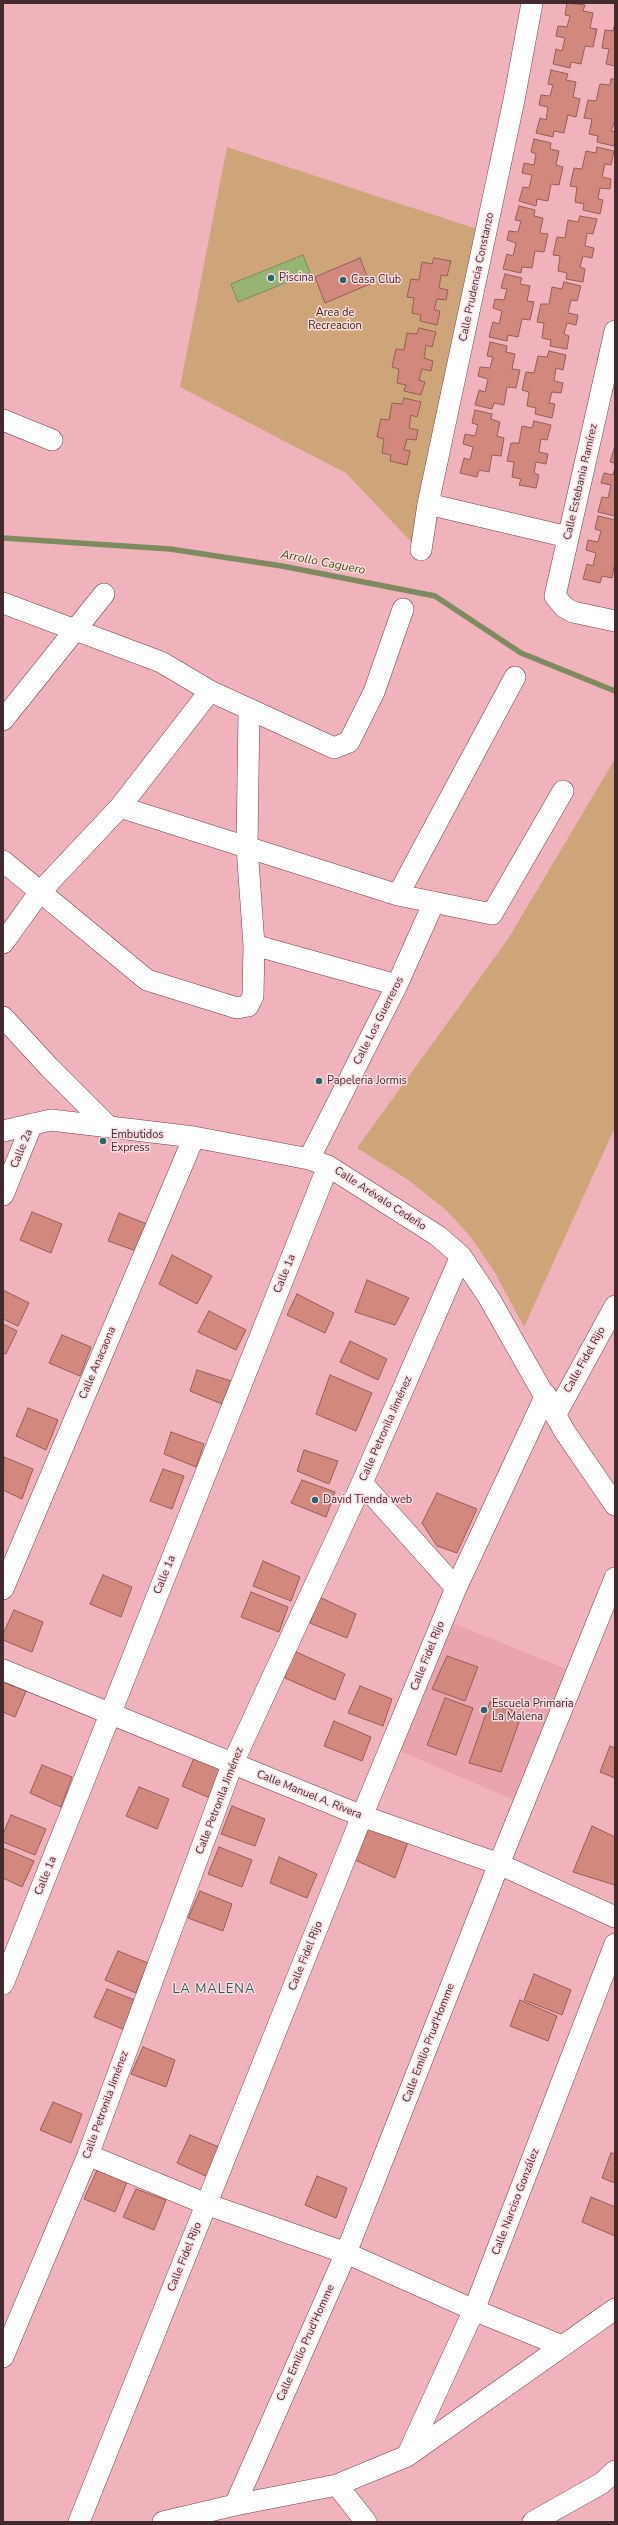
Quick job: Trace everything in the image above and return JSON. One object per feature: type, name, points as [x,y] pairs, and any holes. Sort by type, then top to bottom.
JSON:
[{"type":"street","name":"Calle Prudencia Constanzo","points":[[421,550],[428,504],[464,343],[532,3]]},
{"type":"street","name":"Calle Estebania Ramírez","points":[[615,331],[556,596],[564,608],[586,616],[615,621]]},
{"type":"street","points":[[3,420],[52,440]]},
{"type":"street","points":[[428,504],[568,537]]},
{"type":"street","points":[[3,720],[104,594]]},
{"type":"street","points":[[3,603],[160,662],[210,691],[334,748],[349,742],[374,692],[403,609]]},
{"type":"street","points":[[398,895],[515,677]]},
{"type":"street","points":[[3,943],[39,893],[120,807],[210,691]]},
{"type":"street","points":[[3,861],[39,893],[147,980],[237,1008],[248,1006],[254,996],[254,945],[247,847],[249,709]]},
{"type":"street","points":[[120,807],[398,895],[492,914],[563,791]]},
{"type":"street","name":"Calle Los Guerreros","points":[[308,1158],[397,985],[434,902]]},
{"type":"street","points":[[254,945],[397,985]]},
{"type":"street","points":[[3,1017],[49,1067],[109,1127]]},
{"type":"street","name":"Calle Arévalo Cedeño","points":[[3,1131],[51,1120],[194,1137],[308,1158],[328,1166],[438,1236],[461,1256],[546,1395],[565,1432],[615,1504]]},
{"type":"street","name":"Calle 2a","points":[[3,1195],[32,1124]]},
{"type":"street","name":"Calle Anacaona","points":[[3,1590],[194,1137]]},
{"type":"street","name":"Calle 1a","points":[[3,1984],[328,1166]]},
{"type":"street","name":"Calle Petronila Jiménez","points":[[3,2357],[88,2154],[232,1765],[362,1483],[461,1256]]},
{"type":"street","name":"Calle Fidel Rijo","points":[[556,1414],[615,1306]]},
{"type":"street","name":"Calle Fidel Rijo","points":[[79,2522],[362,1816],[456,1588],[546,1395]]},
{"type":"street","points":[[362,1483],[456,1588]]},
{"type":"street","name":"Calle Emilio Prud'Homme","points":[[234,2505],[346,2253],[499,1864],[615,1578]]},
{"type":"street","name":"Calle Manuel A. Rivera","points":[[3,1670],[232,1765],[362,1816],[499,1864],[615,1916]]},
{"type":"street","name":"Calle Narciso González","points":[[407,2456],[474,2310],[615,1944]]},
{"type":"street","points":[[88,2154],[206,2204],[346,2253],[474,2310],[562,2346]]},
{"type":"street","points":[[163,2522],[234,2505],[337,2485],[407,2456],[615,2309]]},
{"type":"street","points":[[533,2522],[610,2481]]},
{"type":"street","points":[[337,2485],[366,2522]]},
{"type":"shaded area","name":"Piscina","points":[[303,255],[310,273],[238,302],[231,284]]},
{"type":"shaded area","name":"Escuela Primaria La Malena","points":[[443,1619],[576,1673],[523,1804],[391,1747]]},
{"type":"green space","name":"Area de Recreacion","points":[[227,147],[486,232],[419,550],[346,473],[180,387]]},
{"type":"green space","points":[[615,759],[615,1127],[524,1327],[494,1271],[470,1236],[447,1211],[410,1181],[357,1148],[508,939]]},
{"type":"building","points":[[567,3],[585,5],[583,11],[593,13],[590,28],[597,29],[593,47],[585,46],[581,64],[571,62],[570,68],[553,64],[556,49],[562,51],[565,38],[556,36],[558,26],[567,27],[570,16],[565,15]]},
{"type":"building","points":[[615,23],[615,66],[606,64],[609,49],[602,48],[605,30],[613,31]]},
{"type":"building","points":[[551,70],[568,74],[566,80],[576,82],[573,97],[580,99],[576,117],[568,115],[564,133],[554,131],[553,137],[536,133],[540,118],[546,120],[548,107],[539,105],[541,95],[550,96],[553,85],[548,84]]},
{"type":"building","points":[[611,79],[615,79],[615,120],[611,131],[615,132],[614,146],[597,142],[598,136],[589,134],[592,119],[584,118],[588,100],[596,101],[600,84],[610,85]]},
{"type":"building","points":[[534,139],[551,143],[550,149],[559,151],[556,165],[563,167],[559,185],[551,184],[548,201],[537,199],[536,206],[519,201],[523,187],[529,188],[532,175],[522,173],[524,163],[534,165],[536,154],[531,152]]},
{"type":"building","points":[[597,147],[614,151],[611,165],[605,164],[602,177],[611,179],[610,189],[600,188],[598,199],[603,200],[600,214],[583,210],[584,204],[575,202],[577,187],[570,186],[574,168],[582,169],[586,151],[596,153]]},
{"type":"building","points":[[519,206],[535,210],[534,216],[543,218],[540,233],[548,234],[544,252],[535,251],[532,268],[522,267],[521,273],[503,269],[507,254],[513,256],[516,243],[507,240],[509,231],[518,232],[521,221],[515,220]]},
{"type":"building","points":[[580,216],[597,219],[593,234],[587,233],[585,246],[594,248],[592,258],[583,256],[580,267],[585,269],[583,282],[566,279],[567,273],[558,271],[560,256],[553,255],[557,237],[565,238],[568,220],[578,222]]},
{"type":"building","name":"Casa Club","points":[[360,258],[370,284],[325,303],[315,277]]},
{"type":"building","points":[[434,258],[451,261],[447,276],[441,275],[439,288],[448,290],[446,300],[437,299],[434,310],[440,311],[437,325],[420,321],[421,315],[412,313],[414,298],[407,297],[411,279],[419,280],[422,262],[432,264]]},
{"type":"building","points":[[505,274],[522,278],[520,284],[530,286],[527,301],[534,302],[530,320],[522,319],[518,337],[508,335],[507,341],[489,337],[493,322],[499,324],[502,311],[493,308],[495,299],[504,300],[507,289],[501,288]]},
{"type":"building","points":[[564,282],[581,286],[577,301],[571,300],[568,313],[578,315],[576,325],[567,323],[564,334],[569,336],[567,349],[550,346],[551,340],[542,338],[544,323],[537,322],[541,304],[549,304],[552,287],[562,289]]},
{"type":"building","points":[[419,328],[436,332],[432,347],[426,345],[424,358],[433,361],[431,371],[422,369],[419,380],[425,382],[421,395],[404,391],[406,385],[397,383],[399,369],[392,367],[396,349],[404,350],[407,333],[417,334]]},
{"type":"building","points":[[490,342],[507,346],[506,352],[515,354],[512,369],[520,370],[516,388],[507,387],[504,405],[494,403],[492,409],[475,405],[479,390],[485,392],[488,379],[478,376],[480,367],[490,368],[493,357],[487,356]]},
{"type":"building","points":[[549,351],[566,355],[563,370],[556,368],[554,381],[563,383],[561,393],[552,392],[549,403],[555,404],[552,418],[535,414],[536,408],[527,406],[529,392],[522,390],[526,372],[534,373],[538,356],[547,357]]},
{"type":"building","points":[[404,398],[421,402],[417,417],[411,415],[409,428],[418,430],[416,440],[407,439],[404,450],[410,451],[407,465],[390,461],[391,455],[382,453],[384,439],[377,437],[381,419],[389,420],[392,403],[402,404]]},
{"type":"building","points":[[475,410],[492,414],[491,419],[500,422],[497,436],[504,438],[501,456],[492,455],[489,472],[479,470],[477,477],[460,473],[464,458],[470,460],[473,447],[463,444],[465,434],[475,436],[478,425],[472,423]]},
{"type":"building","points":[[534,421],[551,425],[547,440],[541,439],[539,452],[548,454],[546,464],[536,462],[534,473],[539,475],[536,488],[519,485],[521,479],[512,477],[514,462],[507,461],[511,443],[519,443],[522,426],[532,428]]},
{"type":"building","points":[[615,449],[615,463],[610,462]]},
{"type":"building","points":[[615,467],[615,516],[598,512],[602,497],[608,498],[611,485],[601,483],[604,473],[613,475]]},
{"type":"building","points":[[598,516],[615,520],[615,562],[612,578],[602,576],[600,583],[583,579],[587,564],[593,566],[596,553],[586,550],[588,540],[598,542],[601,531],[595,529]]},
{"type":"building","points":[[32,1212],[62,1224],[51,1253],[20,1240]]},
{"type":"building","points":[[119,1213],[152,1226],[142,1253],[108,1241]]},
{"type":"building","points":[[172,1255],[212,1276],[197,1304],[159,1284]]},
{"type":"building","points":[[367,1280],[409,1298],[395,1325],[355,1312]]},
{"type":"building","points":[[3,1290],[29,1303],[18,1326],[3,1319]]},
{"type":"building","points":[[297,1294],[334,1313],[325,1333],[287,1315]]},
{"type":"building","points":[[209,1311],[246,1330],[236,1350],[198,1332]]},
{"type":"building","points":[[3,1324],[17,1331],[6,1354],[3,1353]]},
{"type":"building","points":[[62,1335],[91,1347],[80,1376],[49,1363]]},
{"type":"building","points":[[350,1341],[387,1359],[378,1380],[340,1362]]},
{"type":"building","points":[[197,1370],[231,1381],[222,1404],[190,1391]]},
{"type":"building","points":[[330,1375],[372,1393],[356,1431],[316,1414]]},
{"type":"building","points":[[28,1408],[58,1420],[46,1450],[16,1436]]},
{"type":"building","points":[[171,1432],[204,1444],[196,1467],[164,1454]]},
{"type":"building","points":[[304,1450],[338,1461],[329,1484],[297,1471]]},
{"type":"building","points":[[4,1457],[33,1469],[22,1499],[3,1490]]},
{"type":"building","points":[[163,1469],[184,1476],[172,1509],[150,1501]]},
{"type":"building","points":[[302,1480],[335,1492],[326,1517],[291,1503]]},
{"type":"building","points":[[437,1493],[477,1509],[457,1553],[437,1546],[422,1523]]},
{"type":"building","points":[[263,1561],[300,1577],[291,1601],[253,1586]]},
{"type":"building","points":[[103,1575],[132,1587],[121,1617],[90,1604]]},
{"type":"building","points":[[251,1592],[288,1607],[279,1632],[241,1617]]},
{"type":"building","points":[[319,1597],[356,1614],[347,1638],[310,1623]]},
{"type":"building","points":[[14,1610],[43,1622],[32,1652],[3,1640],[3,1634]]},
{"type":"building","points":[[292,1650],[345,1674],[335,1700],[285,1678]]},
{"type":"building","points":[[447,1656],[478,1667],[465,1701],[432,1689]]},
{"type":"building","points":[[3,1682],[26,1691],[15,1717],[3,1712]]},
{"type":"building","points":[[360,1686],[392,1699],[383,1726],[348,1713]]},
{"type":"building","points":[[445,1698],[473,1708],[456,1755],[427,1745]]},
{"type":"building","points":[[490,1702],[522,1714],[501,1772],[469,1763]]},
{"type":"building","points":[[334,1721],[371,1737],[362,1761],[324,1746]]},
{"type":"building","points":[[610,1746],[615,1748],[615,1778],[600,1772]]},
{"type":"building","points":[[194,1758],[224,1770],[212,1799],[182,1786]]},
{"type":"building","points":[[42,1765],[72,1777],[61,1807],[30,1793]]},
{"type":"building","points":[[139,1787],[169,1799],[157,1829],[126,1816]]},
{"type":"building","points":[[232,1806],[265,1819],[255,1846],[221,1834]]},
{"type":"building","points":[[11,1815],[46,1829],[35,1855],[3,1842],[3,1834]]},
{"type":"building","points":[[370,1825],[409,1839],[395,1878],[355,1860]]},
{"type":"building","points":[[592,1826],[615,1837],[615,1885],[573,1872]]},
{"type":"building","points":[[219,1847],[252,1860],[242,1887],[208,1874]]},
{"type":"building","points":[[3,1848],[34,1861],[22,1887],[3,1878]]},
{"type":"building","points":[[279,1857],[317,1874],[307,1898],[270,1883]]},
{"type":"building","points":[[200,1891],[232,1904],[223,1931],[188,1918]]},
{"type":"building","points":[[118,1951],[148,1963],[136,1993],[105,1980]]},
{"type":"building","points":[[534,1974],[571,1990],[562,2015],[524,2000]]},
{"type":"building","points":[[107,1989],[137,2001],[125,2030],[94,2017]]},
{"type":"building","points":[[520,2000],[557,2016],[548,2041],[510,2026]]},
{"type":"building","points":[[143,2047],[175,2060],[166,2087],[131,2074]]},
{"type":"building","points":[[53,2102],[82,2114],[71,2143],[40,2130]]},
{"type":"building","points":[[190,2135],[219,2147],[208,2177],[177,2163]]},
{"type":"building","points":[[611,2153],[615,2154],[615,2183],[602,2178]]},
{"type":"building","points":[[97,2170],[127,2182],[115,2212],[84,2199]]},
{"type":"building","points":[[317,2176],[347,2188],[336,2218],[305,2205]]},
{"type":"building","points":[[136,2189],[166,2200],[154,2230],[123,2217]]},
{"type":"building","points":[[591,2197],[615,2207],[615,2236],[582,2222]]},
{"type":"waterway","name":"Arrollo Caguero","points":[[3,538],[170,549],[282,566],[435,596],[521,653],[615,691]]},
{"type":"place","name":"Piscina","points":[[271,278]]},
{"type":"place","name":"Casa Club","points":[[343,280]]},
{"type":"place","name":"Papeleria Jormis","points":[[319,1081]]},
{"type":"place","name":"Embutidos Express","points":[[103,1141]]},
{"type":"place","name":"David Tienda web","points":[[315,1500]]},
{"type":"place","name":"Escuela Primaria La Malena","points":[[484,1710]]},
{"type":"district","name":"LA MALENA","points":[[214,1990]]}]
